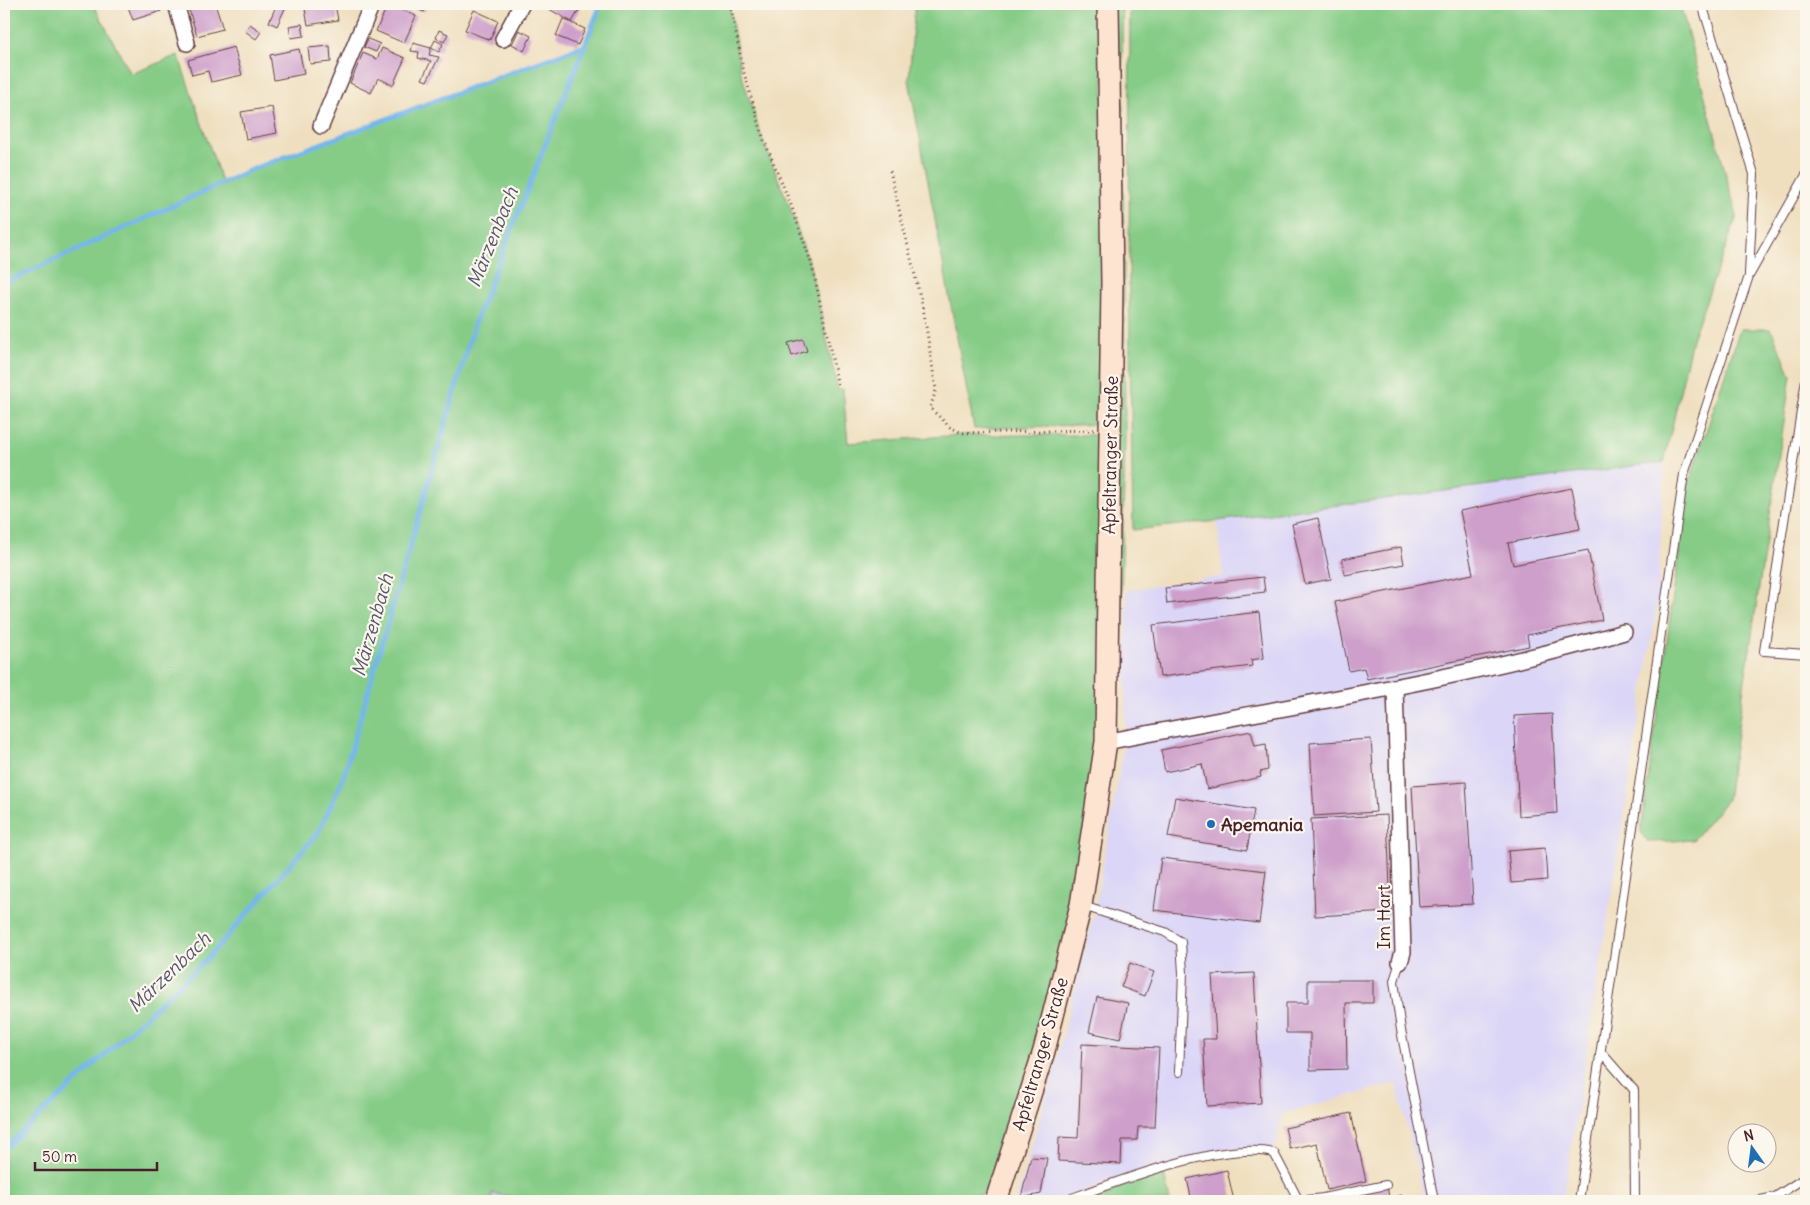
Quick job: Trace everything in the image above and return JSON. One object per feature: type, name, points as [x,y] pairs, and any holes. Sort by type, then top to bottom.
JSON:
[{"type":"street","points":[[176,4],[187,43]]},
{"type":"street","points":[[321,126],[372,4]]},
{"type":"street","points":[[503,40],[522,4]]},
{"type":"street","name":"Apfeltranger Straße","points":[[996,1201],[1044,1051],[1081,905],[1106,742],[1112,284],[1108,4]]},
{"type":"street","points":[[1106,742],[1395,688],[1542,656],[1624,632]]},
{"type":"street","name":"Im Hart","points":[[1395,688],[1403,952],[1400,962]]},
{"type":"lane","points":[[1702,4],[1754,174],[1749,276]]},
{"type":"lane","points":[[1579,1201],[1684,474],[1749,276],[1806,176]]},
{"type":"lane","points":[[1806,379],[1764,651],[1806,654]]},
{"type":"lane","points":[[1081,905],[1165,932],[1181,942],[1183,973],[1179,1072]]},
{"type":"lane","name":"Im Hart","points":[[1400,962],[1394,981],[1401,1030],[1434,1201]]},
{"type":"lane","points":[[1601,1052],[1634,1090],[1635,1201]]},
{"type":"lane","points":[[1064,1201],[1162,1168],[1227,1153],[1260,1149],[1274,1153],[1299,1201],[1386,1185]]},
{"type":"lane","points":[[1756,1201],[1774,1197],[1806,1177]]},
{"type":"path","points":[[730,4],[744,73],[761,130],[791,205],[812,265],[838,386]]},
{"type":"path","points":[[890,171],[924,314],[936,390],[930,408],[950,426],[962,432],[1109,430]]},
{"type":"shaded area","points":[[1664,462],[1658,599],[1563,1201],[1425,1201],[1396,1083],[1282,1114],[1275,1151],[1260,1146],[1226,1150],[1131,1174],[1057,1201],[1016,1201],[1058,1055],[1095,910],[1125,740],[1127,590],[1223,576],[1217,521]]},
{"type":"shaded area","points":[[492,1192],[534,1201],[491,1201]]},
{"type":"green space","points":[[4,4],[93,4],[131,74],[178,55],[223,185],[253,170],[586,46],[603,4],[729,4],[741,73],[763,141],[789,205],[810,266],[838,390],[843,389],[848,443],[961,435],[1102,435],[1100,741],[1072,907],[1037,1050],[989,1192],[962,1201],[534,1201],[492,1193],[491,1201],[4,1201],[4,1151],[48,1109],[46,1107],[4,1147]]},
{"type":"green space","points":[[915,4],[1103,4],[1105,424],[974,429],[909,80]]},
{"type":"green space","points":[[1112,4],[1122,4],[1125,436],[1119,687],[1112,687]]},
{"type":"green space","points":[[1130,4],[1680,4],[1737,216],[1692,339],[1664,462],[1217,521],[1133,530],[1129,283]]},
{"type":"green space","points":[[1740,329],[1771,329],[1791,375],[1727,800],[1693,840],[1648,842],[1641,831],[1688,486]]},
{"type":"green space","points":[[1163,1170],[1170,1201],[1072,1201]]},
{"type":"building","points":[[127,4],[159,4],[161,11],[133,20]]},
{"type":"building","points":[[215,4],[223,29],[197,36],[189,10]]},
{"type":"building","points":[[277,4],[287,4],[277,26],[269,22]]},
{"type":"building","points":[[304,4],[335,4],[338,20],[308,25]]},
{"type":"building","points":[[388,4],[416,16],[404,43],[376,31]]},
{"type":"building","points":[[416,4],[428,4],[424,12],[414,8]]},
{"type":"building","points":[[540,4],[580,4],[582,5],[572,22]]},
{"type":"building","points":[[474,10],[498,21],[490,40],[465,30]]},
{"type":"building","points":[[563,19],[585,29],[578,45],[556,36]]},
{"type":"building","points":[[250,24],[261,32],[256,39],[245,31]]},
{"type":"building","points":[[302,24],[304,36],[291,38],[289,26]]},
{"type":"building","points":[[439,30],[448,34],[444,42],[436,38]]},
{"type":"building","points":[[519,30],[531,36],[524,51],[512,44]]},
{"type":"building","points":[[368,39],[380,44],[376,52],[364,47]]},
{"type":"building","points":[[435,40],[443,44],[439,52],[431,48]]},
{"type":"building","points":[[413,43],[431,48],[429,55],[439,57],[427,81],[422,79],[431,61],[418,58],[419,52],[411,51]]},
{"type":"building","points":[[330,46],[331,62],[310,64],[308,48]]},
{"type":"building","points":[[234,47],[242,75],[211,82],[208,71],[192,75],[188,60]]},
{"type":"building","points":[[382,48],[405,58],[393,85],[378,78],[371,93],[350,83],[363,53],[377,59]]},
{"type":"building","points":[[299,49],[304,74],[274,80],[270,55]]},
{"type":"building","points":[[272,107],[277,133],[246,139],[241,112]]},
{"type":"building","points":[[803,339],[807,351],[792,356],[788,343]]},
{"type":"building","points":[[1572,488],[1580,529],[1508,543],[1513,565],[1588,550],[1602,620],[1527,635],[1529,646],[1367,679],[1364,668],[1349,671],[1335,602],[1473,574],[1460,511]]},
{"type":"building","points":[[1318,518],[1331,579],[1305,584],[1292,524]]},
{"type":"building","points":[[1401,547],[1404,564],[1345,575],[1342,559]]},
{"type":"building","points":[[1263,577],[1265,592],[1167,604],[1165,588]]},
{"type":"building","points":[[1259,612],[1264,658],[1251,660],[1252,666],[1160,677],[1153,625]]},
{"type":"building","points":[[1552,714],[1557,813],[1519,816],[1514,716]]},
{"type":"building","points":[[1251,731],[1255,746],[1266,744],[1268,770],[1260,772],[1261,777],[1207,789],[1202,764],[1165,772],[1161,750]]},
{"type":"building","points":[[1371,739],[1376,812],[1314,816],[1310,743]]},
{"type":"building","points":[[1466,782],[1473,904],[1419,907],[1412,786]]},
{"type":"building","name":"Apemania","points":[[1175,797],[1254,810],[1247,850],[1168,837]]},
{"type":"building","points":[[1387,815],[1391,912],[1315,916],[1311,819]]},
{"type":"building","points":[[1545,848],[1547,880],[1511,883],[1508,851]]},
{"type":"building","points":[[1161,858],[1266,871],[1259,923],[1154,910]]},
{"type":"building","points":[[1130,963],[1154,972],[1145,996],[1121,987]]},
{"type":"building","points":[[1254,973],[1261,1103],[1207,1106],[1203,1039],[1216,1039],[1212,975]]},
{"type":"building","points":[[1308,980],[1373,980],[1373,1003],[1346,1003],[1347,1069],[1310,1070],[1310,1033],[1286,1033],[1286,1003],[1308,1003]]},
{"type":"building","points":[[1097,997],[1128,1003],[1120,1039],[1089,1032]]},
{"type":"building","points":[[1082,1044],[1159,1048],[1155,1127],[1138,1127],[1137,1140],[1122,1140],[1121,1164],[1058,1161],[1059,1137],[1078,1138]]},
{"type":"building","points":[[1351,1113],[1366,1181],[1327,1190],[1317,1143],[1290,1149],[1285,1128]]},
{"type":"building","points":[[1031,1157],[1047,1158],[1041,1194],[1021,1198]]},
{"type":"building","points":[[1227,1170],[1234,1201],[1192,1201],[1187,1179]]},
{"type":"building","points":[[1387,1185],[1389,1198],[1402,1195],[1403,1201],[1319,1201]]},
{"type":"waterway","name":"Märzenbach","points":[[4,1149],[209,957],[318,833],[342,781],[475,322],[601,4]]},
{"type":"waterway","points":[[4,283],[253,169],[585,45]]},
{"type":"place","name":"Apemania","points":[[1211,824]]}]
